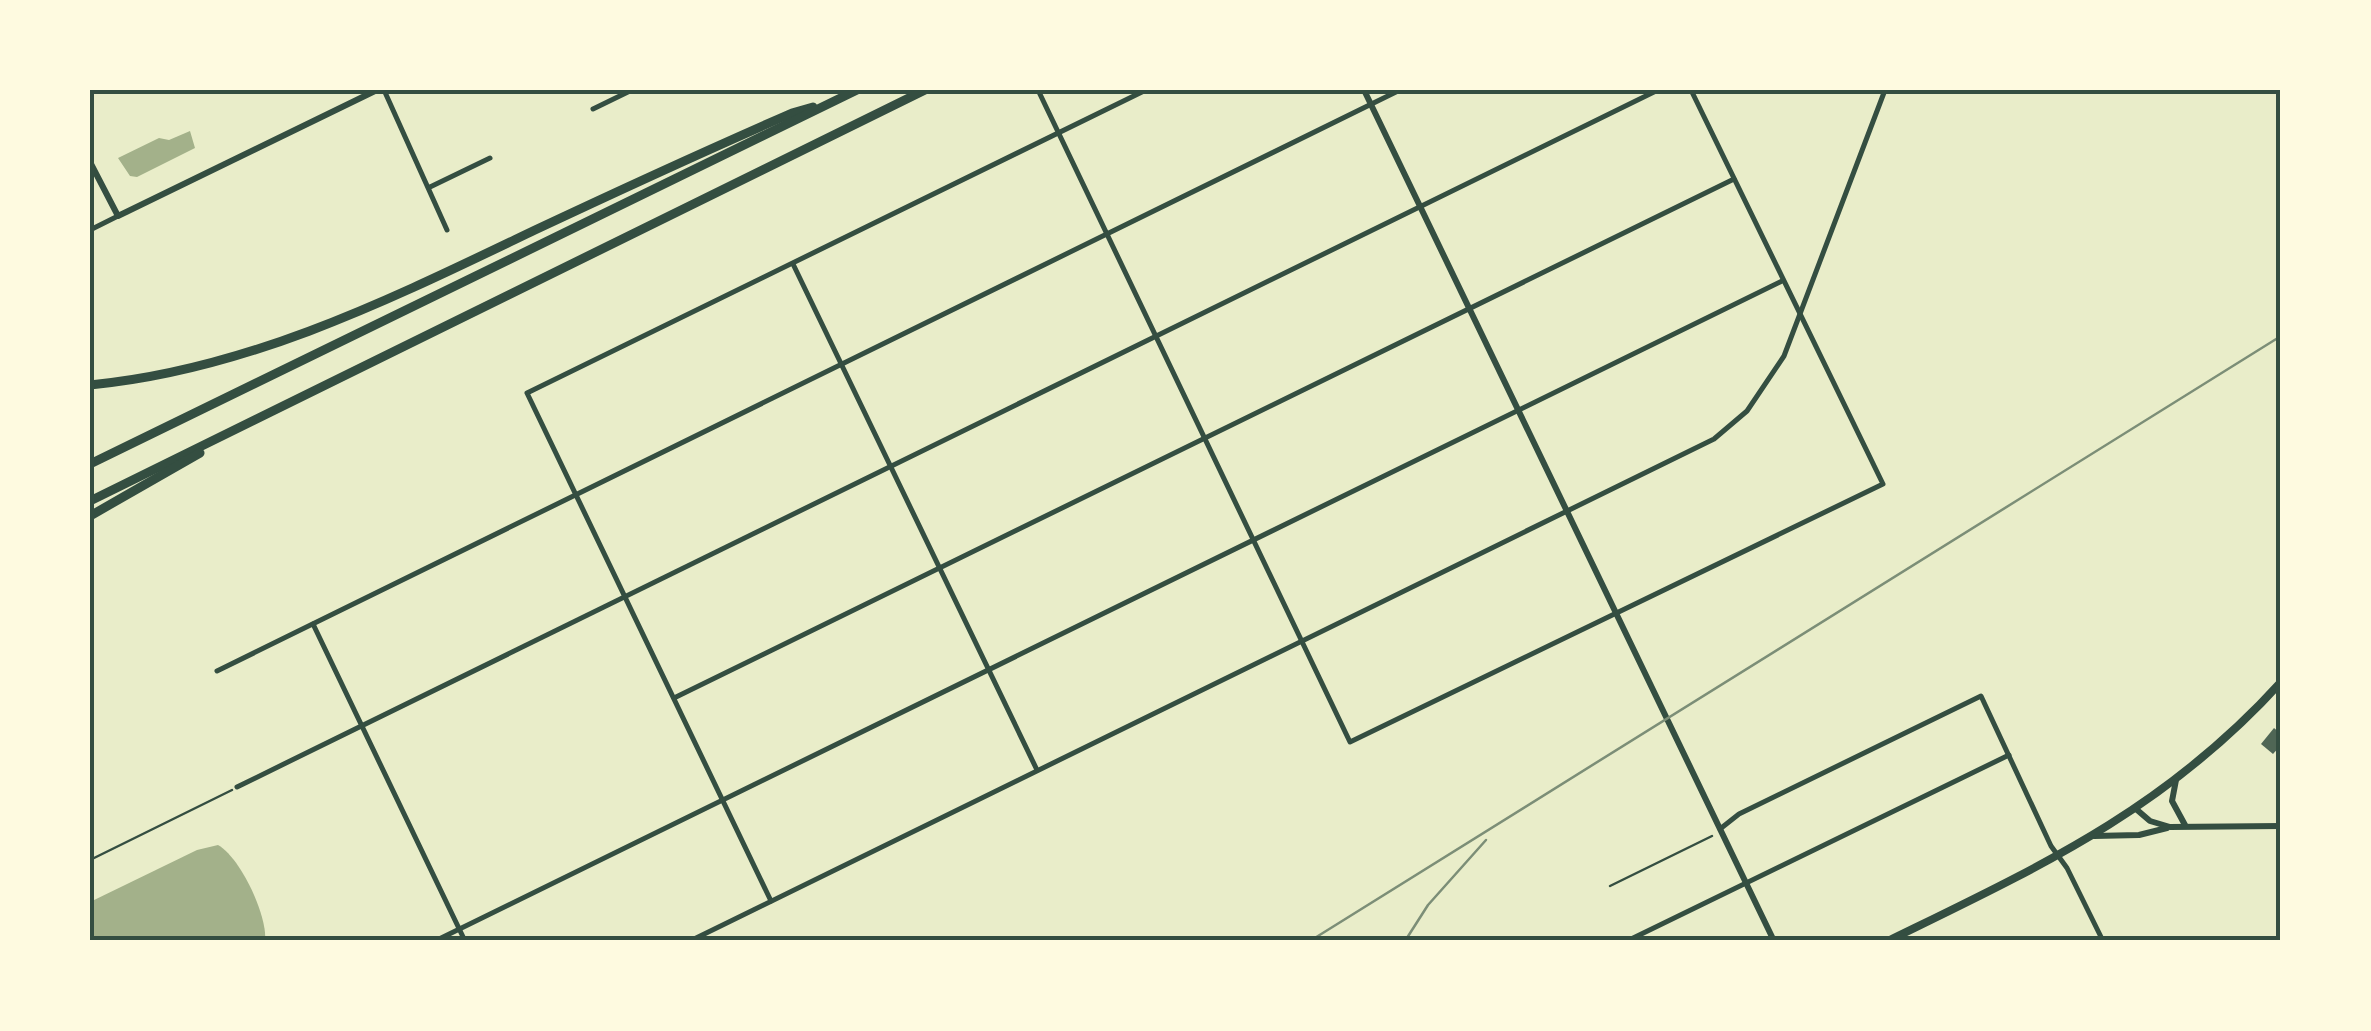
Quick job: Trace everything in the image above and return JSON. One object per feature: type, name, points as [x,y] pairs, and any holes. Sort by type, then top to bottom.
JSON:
[{"type":"highway","points":[[90,464],[857,90]]},
{"type":"highway","points":[[90,502],[926,90]]},
{"type":"highway","points":[[90,385],[151,378],[222,362],[352,315],[674,164],[792,113],[830,103]]},
{"type":"highway","points":[[90,516],[178,468],[226,435]]},
{"type":"main road","points":[[90,162],[118,216],[381,90]]},
{"type":"main road","points":[[1364,90],[1774,941]]},
{"type":"main road","points":[[1888,941],[2058,856],[2136,809],[2230,735],[2281,682]]},
{"type":"main road","points":[[2176,780],[2172,801],[2186,826]]},
{"type":"main road","points":[[2136,809],[2150,821],[2170,827]]},
{"type":"main road","points":[[2094,836],[2139,835],[2186,826],[2281,826]]},
{"type":"street","points":[[381,90],[448,230]]},
{"type":"street","points":[[593,109],[632,90]]},
{"type":"street","points":[[1038,90],[1350,742],[1883,484],[1691,90]]},
{"type":"street","points":[[771,901],[527,393],[1146,90]]},
{"type":"street","points":[[217,671],[1400,90]]},
{"type":"street","points":[[237,787],[1658,90]]},
{"type":"street","points":[[690,941],[1694,450],[1736,422],[1774,372],[1794,334],[1885,90]]},
{"type":"street","points":[[428,188],[490,158]]},
{"type":"street","points":[[674,698],[1734,179]]},
{"type":"street","points":[[90,230],[118,216]]},
{"type":"street","points":[[792,263],[1037,770]]},
{"type":"street","points":[[435,941],[1782,281]]},
{"type":"street","points":[[313,624],[466,941]]},
{"type":"street","points":[[1720,829],[1739,814],[1980,696],[2102,941]]},
{"type":"street","points":[[1626,941],[2009,755]]},
{"type":"path","points":[[90,860],[237,787]]},
{"type":"path","points":[[1610,886],[1686,850],[1720,829]]},
{"type":"shaded area","points":[[190,131],[195,148],[137,177],[130,176],[118,158],[159,138],[169,140]]},
{"type":"shaded area","points":[[218,845],[235,862],[251,888],[262,917],[265,941],[90,941],[90,902],[197,850]]},
{"type":"building","points":[[2274,728],[2281,734],[2281,745],[2273,754],[2261,744]]},
{"type":"railway","points":[[1310,941],[2281,336]]},
{"type":"railway","points":[[1405,941],[1428,905],[1486,840]]}]
